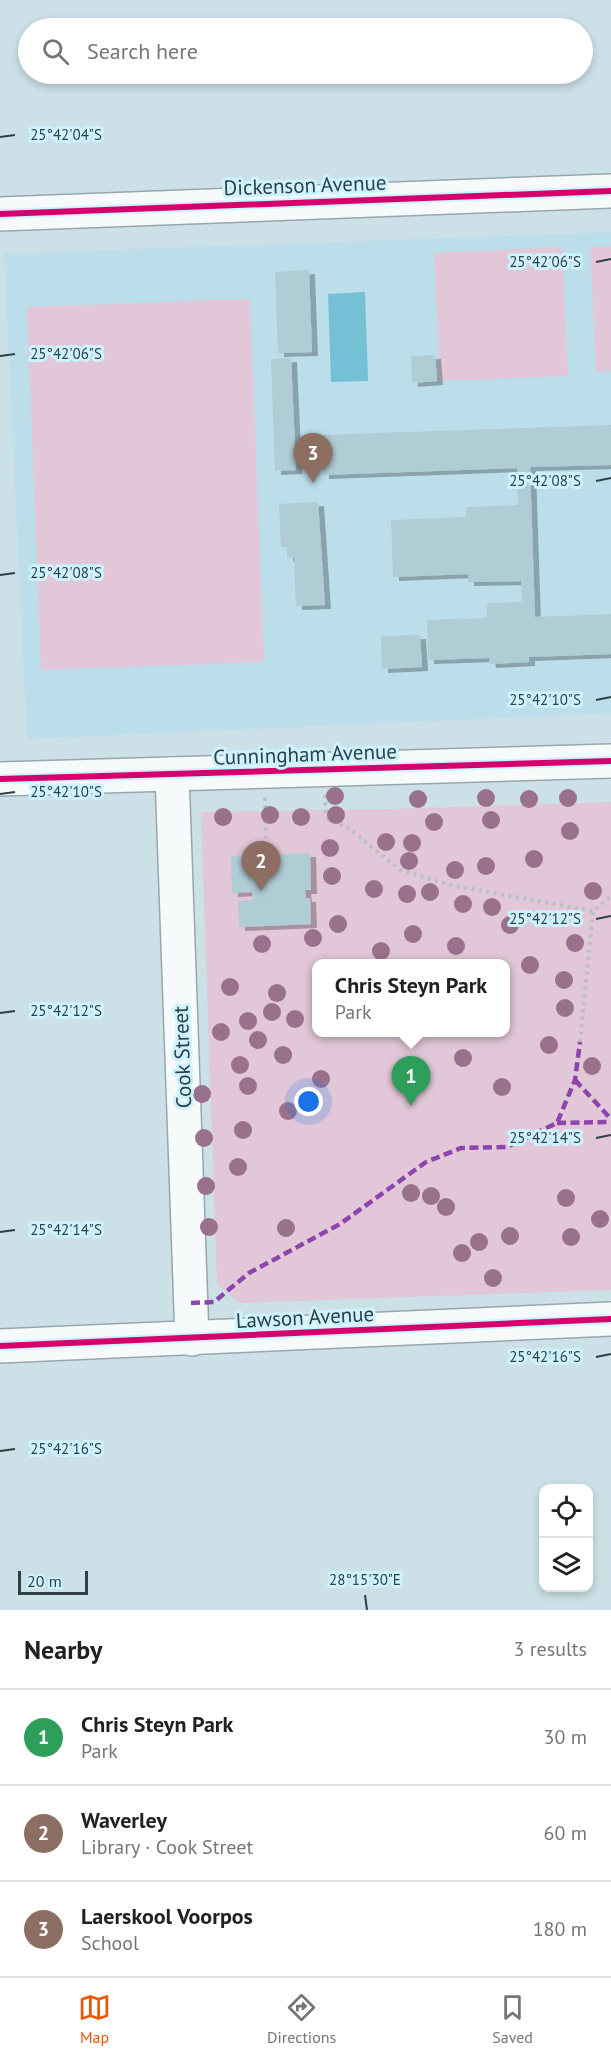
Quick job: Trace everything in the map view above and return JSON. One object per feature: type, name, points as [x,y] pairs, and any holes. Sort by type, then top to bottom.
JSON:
[{"type":"street","name":"Dickenson Avenue","points":[[0,214],[611,191]]},
{"type":"street","name":"Cunningham Avenue","points":[[0,779],[611,761]]},
{"type":"street","name":"Cook Street","points":[[172,774],[192,1339]]},
{"type":"street","name":"Lawson Avenue","points":[[0,1346],[611,1319]]},
{"type":"path","points":[[265,809],[266,852]]},
{"type":"path","points":[[326,817],[351,830],[400,870],[450,885],[594,911]]},
{"type":"path","points":[[580,1042],[594,911],[611,896]]},
{"type":"shaded area","points":[[611,232],[611,713],[27,739],[4,254]]},
{"type":"shaded area","points":[[611,246],[611,371],[596,372],[590,247]]},
{"type":"shaded area","points":[[562,247],[568,376],[440,381],[434,253]]},
{"type":"shaded area","points":[[250,299],[264,662],[41,670],[27,307]]},
{"type":"shaded area","points":[[611,802],[611,1290],[239,1303],[217,1284],[201,812]]},
{"type":"water","points":[[365,292],[368,381],[331,382],[328,294]]},
{"type":"building","points":[[309,270],[312,352],[278,353],[275,272]]},
{"type":"building","points":[[435,355],[437,381],[412,383],[411,356]]},
{"type":"building","points":[[291,358],[296,470],[275,471],[271,359]]},
{"type":"building","points":[[611,425],[611,465],[530,467],[535,617],[611,614],[611,654],[529,657],[529,662],[490,664],[489,658],[428,660],[427,620],[487,618],[487,603],[522,602],[521,581],[468,582],[468,574],[393,577],[391,520],[466,517],[466,507],[518,505],[517,468],[323,475],[321,435]]},
{"type":"building","points":[[318,502],[325,605],[296,606],[294,557],[287,558],[287,547],[281,547],[279,504]]},
{"type":"building","points":[[420,635],[422,667],[382,669],[381,636]]},
{"type":"building","points":[[310,853],[311,890],[305,890],[306,898],[310,898],[311,924],[239,927],[238,901],[253,900],[252,892],[232,893],[231,856]]},
{"type":"marked path","points":[[191,1303],[214,1302],[249,1273],[340,1224],[426,1162],[461,1148],[507,1147],[557,1123],[575,1080],[580,1042]]},
{"type":"marked path","points":[[575,1080],[611,1119]]},
{"type":"marked path","points":[[557,1123],[611,1122]]},
{"type":"cycle path","points":[[0,214],[611,191]]},
{"type":"cycle path","points":[[0,779],[611,761]]},
{"type":"cycle path","points":[[0,1346],[611,1319]]},
{"type":"place","name":"Laerskool Voorpos","points":[[313,483]]},
{"type":"place","name":"Waverley","points":[[261,891]]},
{"type":"place","name":"Chris Steyn Park","points":[[411,1106]]}]
